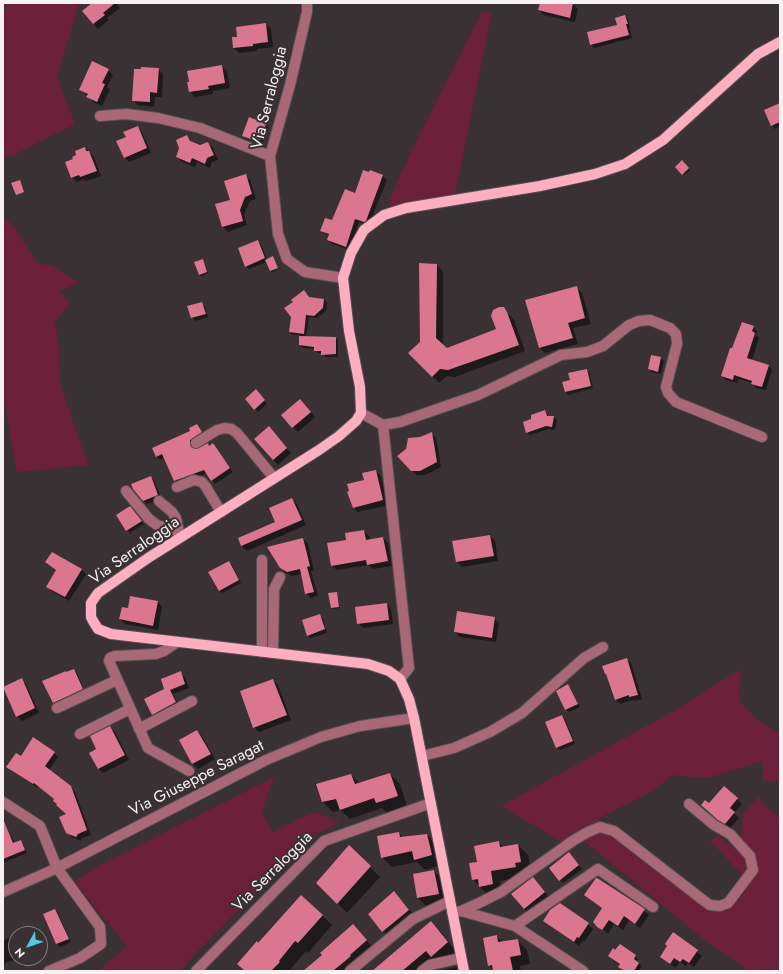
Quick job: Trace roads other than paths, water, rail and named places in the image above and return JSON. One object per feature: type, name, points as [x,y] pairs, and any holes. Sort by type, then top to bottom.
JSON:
[{"type":"main road","points":[[361,412],[360,387],[349,331],[343,278],[351,253],[364,230],[384,215],[406,208],[540,186],[595,174],[625,164],[663,140],[758,54],[780,42]]},
{"type":"main road","name":"Via Serraloggia","points":[[361,412],[356,421],[339,436],[221,512],[180,534],[98,592],[91,603],[91,618],[98,629],[111,634],[368,664],[389,671],[400,679]]},
{"type":"main road","points":[[400,679],[409,699],[414,718],[450,901],[456,912],[461,958],[464,971]]},
{"type":"street","name":"Via Serraloggia","points":[[307,3],[307,12],[290,85],[270,156],[278,234],[288,259],[305,272],[343,278]]},
{"type":"street","points":[[100,116],[126,114],[158,118],[200,128],[270,156]]},
{"type":"street","points":[[361,412],[383,425],[400,422],[478,395],[561,355],[587,352],[603,346],[629,325],[639,321],[650,320],[670,328],[676,334],[677,344],[666,387],[668,393],[676,402],[762,437]]},
{"type":"street","points":[[383,425],[409,668],[400,679]]},
{"type":"street","points":[[196,443],[217,430],[225,428],[231,429],[237,433],[274,478]]},
{"type":"street","points":[[177,487],[194,480],[202,482],[221,512]]},
{"type":"street","points":[[126,491],[156,525],[180,534]]},
{"type":"street","points":[[159,501],[172,512],[176,518],[180,534]]},
{"type":"street","points":[[262,560],[262,652]]},
{"type":"street","points":[[273,653],[274,589],[280,577]]},
{"type":"street","points":[[177,642],[164,651],[156,654],[115,656],[110,658],[109,661],[148,748],[189,771]]},
{"type":"street","points":[[422,756],[454,748],[490,732],[522,713],[584,658],[603,647]]},
{"type":"street","points":[[57,708],[117,680]]},
{"type":"street","points":[[139,729],[192,701]]},
{"type":"street","points":[[80,734],[130,709]]},
{"type":"street","name":"Via Giuseppe Saragat","points":[[3,892],[57,868],[266,760],[321,737],[360,726],[414,718]]},
{"type":"street","name":"Via Serraloggia","points":[[196,971],[324,841],[431,803]]},
{"type":"street","points":[[456,912],[501,892],[574,840],[600,827],[614,831],[703,900],[710,904],[720,906],[728,903],[753,870],[750,856],[730,834],[714,825],[690,804]]},
{"type":"street","points":[[5,805],[40,826],[57,868],[100,927],[101,944],[80,958],[49,971]]},
{"type":"street","points":[[515,926],[598,869],[653,907]]},
{"type":"street","points":[[350,971],[413,919],[450,901]]},
{"type":"street","points":[[456,912],[515,926],[583,971]]},
{"type":"street","points":[[422,971],[430,965],[461,958]]}]
